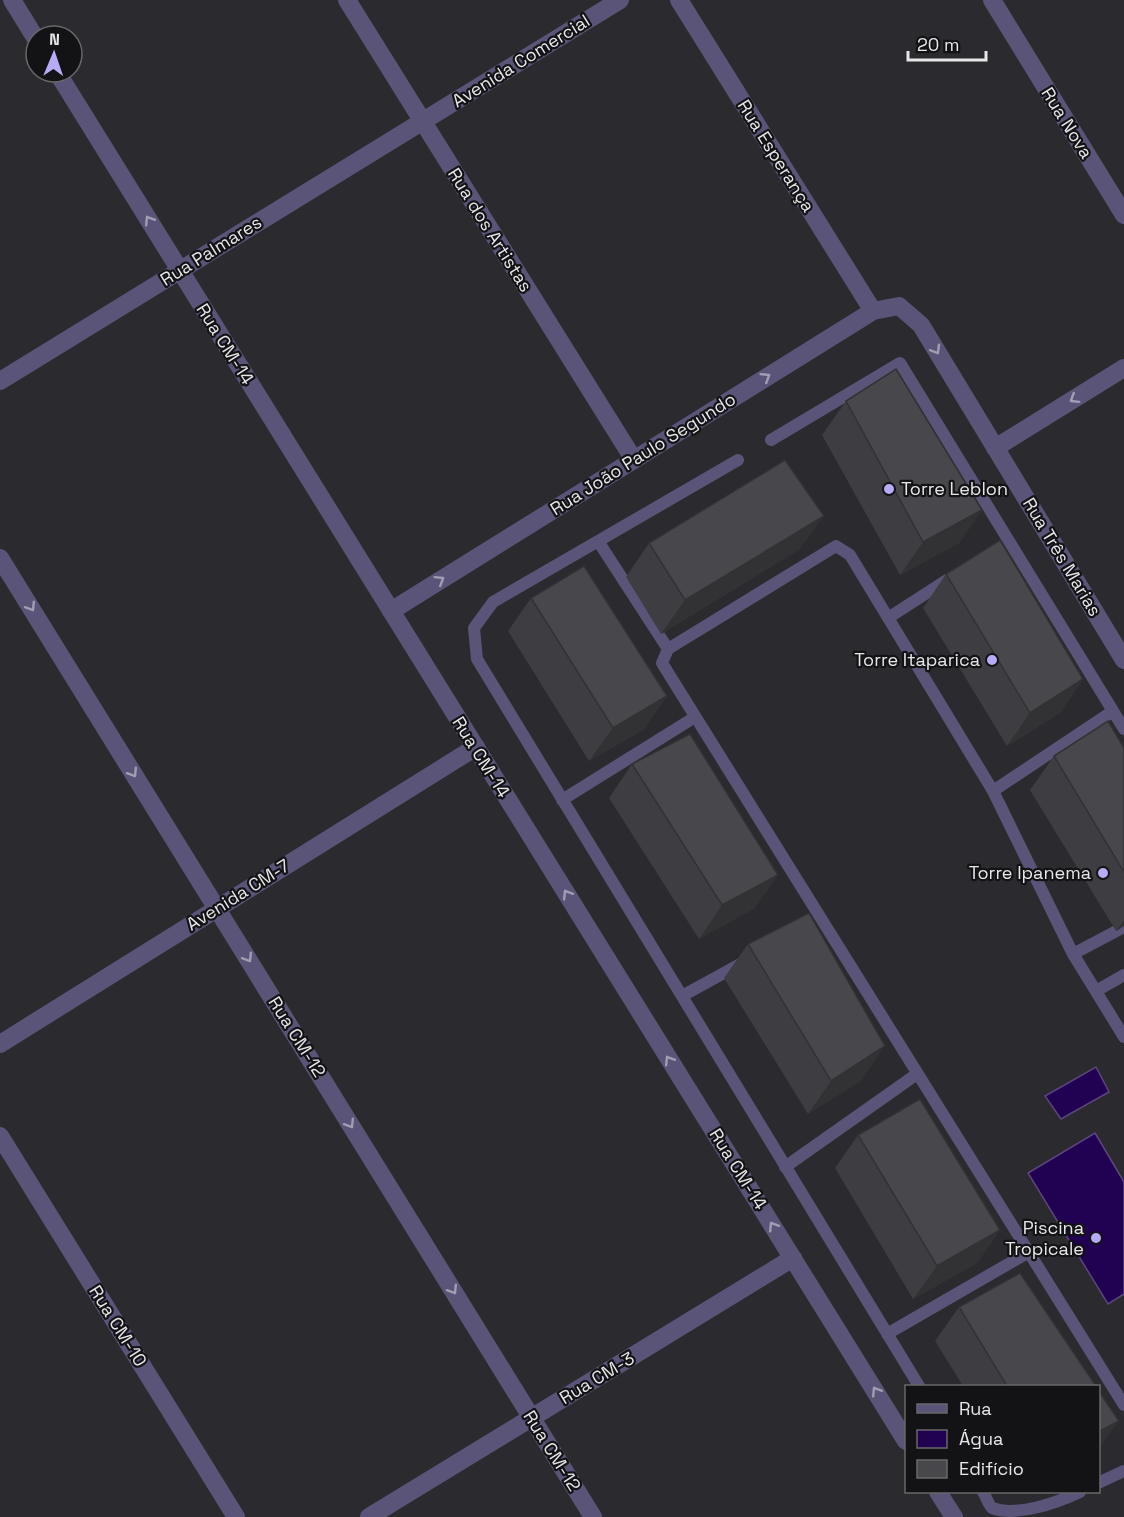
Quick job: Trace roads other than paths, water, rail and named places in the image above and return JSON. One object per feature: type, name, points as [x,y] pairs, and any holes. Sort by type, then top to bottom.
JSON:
[{"type":"street","points":[[12,0],[27,24]]},
{"type":"street","name":"Rua dos Artistas","points":[[347,0],[634,460]]},
{"type":"street","name":"Avenida Comercial","points":[[422,121],[620,0]]},
{"type":"street","name":"Rua Esperança","points":[[679,0],[873,311]]},
{"type":"street","name":"Rua Nova","points":[[992,0],[1124,214]]},
{"type":"street","name":"Rua CM-14","points":[[64,84],[905,1439]]},
{"type":"street","name":"Rua Palmares","points":[[0,381],[422,121]]},
{"type":"street","name":"Rua João Paulo Segundo","points":[[391,611],[873,311],[899,306]]},
{"type":"street","name":"Rua Três Marias","points":[[899,306],[921,325],[1124,660]]},
{"type":"street","points":[[995,448],[1124,368]]},
{"type":"street","name":"Rua CM-12","points":[[0,558],[593,1517]]},
{"type":"street","name":"Avenida CM-7","points":[[0,1044],[476,747]]},
{"type":"street","name":"Rua CM-10","points":[[0,1136],[236,1517]]},
{"type":"street","name":"Rua CM-3","points":[[369,1517],[793,1258]]},
{"type":"street","points":[[939,1493],[954,1517]]},
{"type":"lane","points":[[771,440],[900,363],[1004,544],[1124,729]]},
{"type":"lane","points":[[738,460],[493,602],[474,628],[477,659],[918,1385]]},
{"type":"lane","points":[[598,541],[668,649]]},
{"type":"lane","points":[[1124,1037],[1073,954],[993,791],[850,555],[836,546],[668,649],[662,663],[696,717],[815,923],[917,1074],[1124,1405]]},
{"type":"lane","points":[[888,618],[959,573]]},
{"type":"lane","points":[[993,791],[1113,711]]},
{"type":"lane","points":[[562,800],[696,717]]},
{"type":"lane","points":[[1073,954],[1124,927]]},
{"type":"lane","points":[[682,996],[751,958]]},
{"type":"lane","points":[[1096,991],[1124,975]]},
{"type":"lane","points":[[785,1167],[917,1074]]},
{"type":"lane","points":[[887,1334],[1029,1252]]},
{"type":"lane","points":[[1100,1482],[1124,1471]]},
{"type":"lane","points":[[984,1493],[993,1509],[1014,1517],[1028,1516],[1076,1493]]},
{"type":"water","points":[[1096,1067],[1109,1092],[1061,1119],[1045,1096]]},
{"type":"water","name":"Piscina Tropicale","points":[[1095,1133],[1124,1182],[1124,1294],[1108,1304],[1028,1173]]},
{"type":"place","name":"Torre Leblon","points":[[889,489]]},
{"type":"place","name":"Torre Itaparica","points":[[992,660]]},
{"type":"place","name":"Torre Ipanema","points":[[1103,873]]},
{"type":"place","name":"Piscina Tropicale","points":[[1096,1238]]}]
